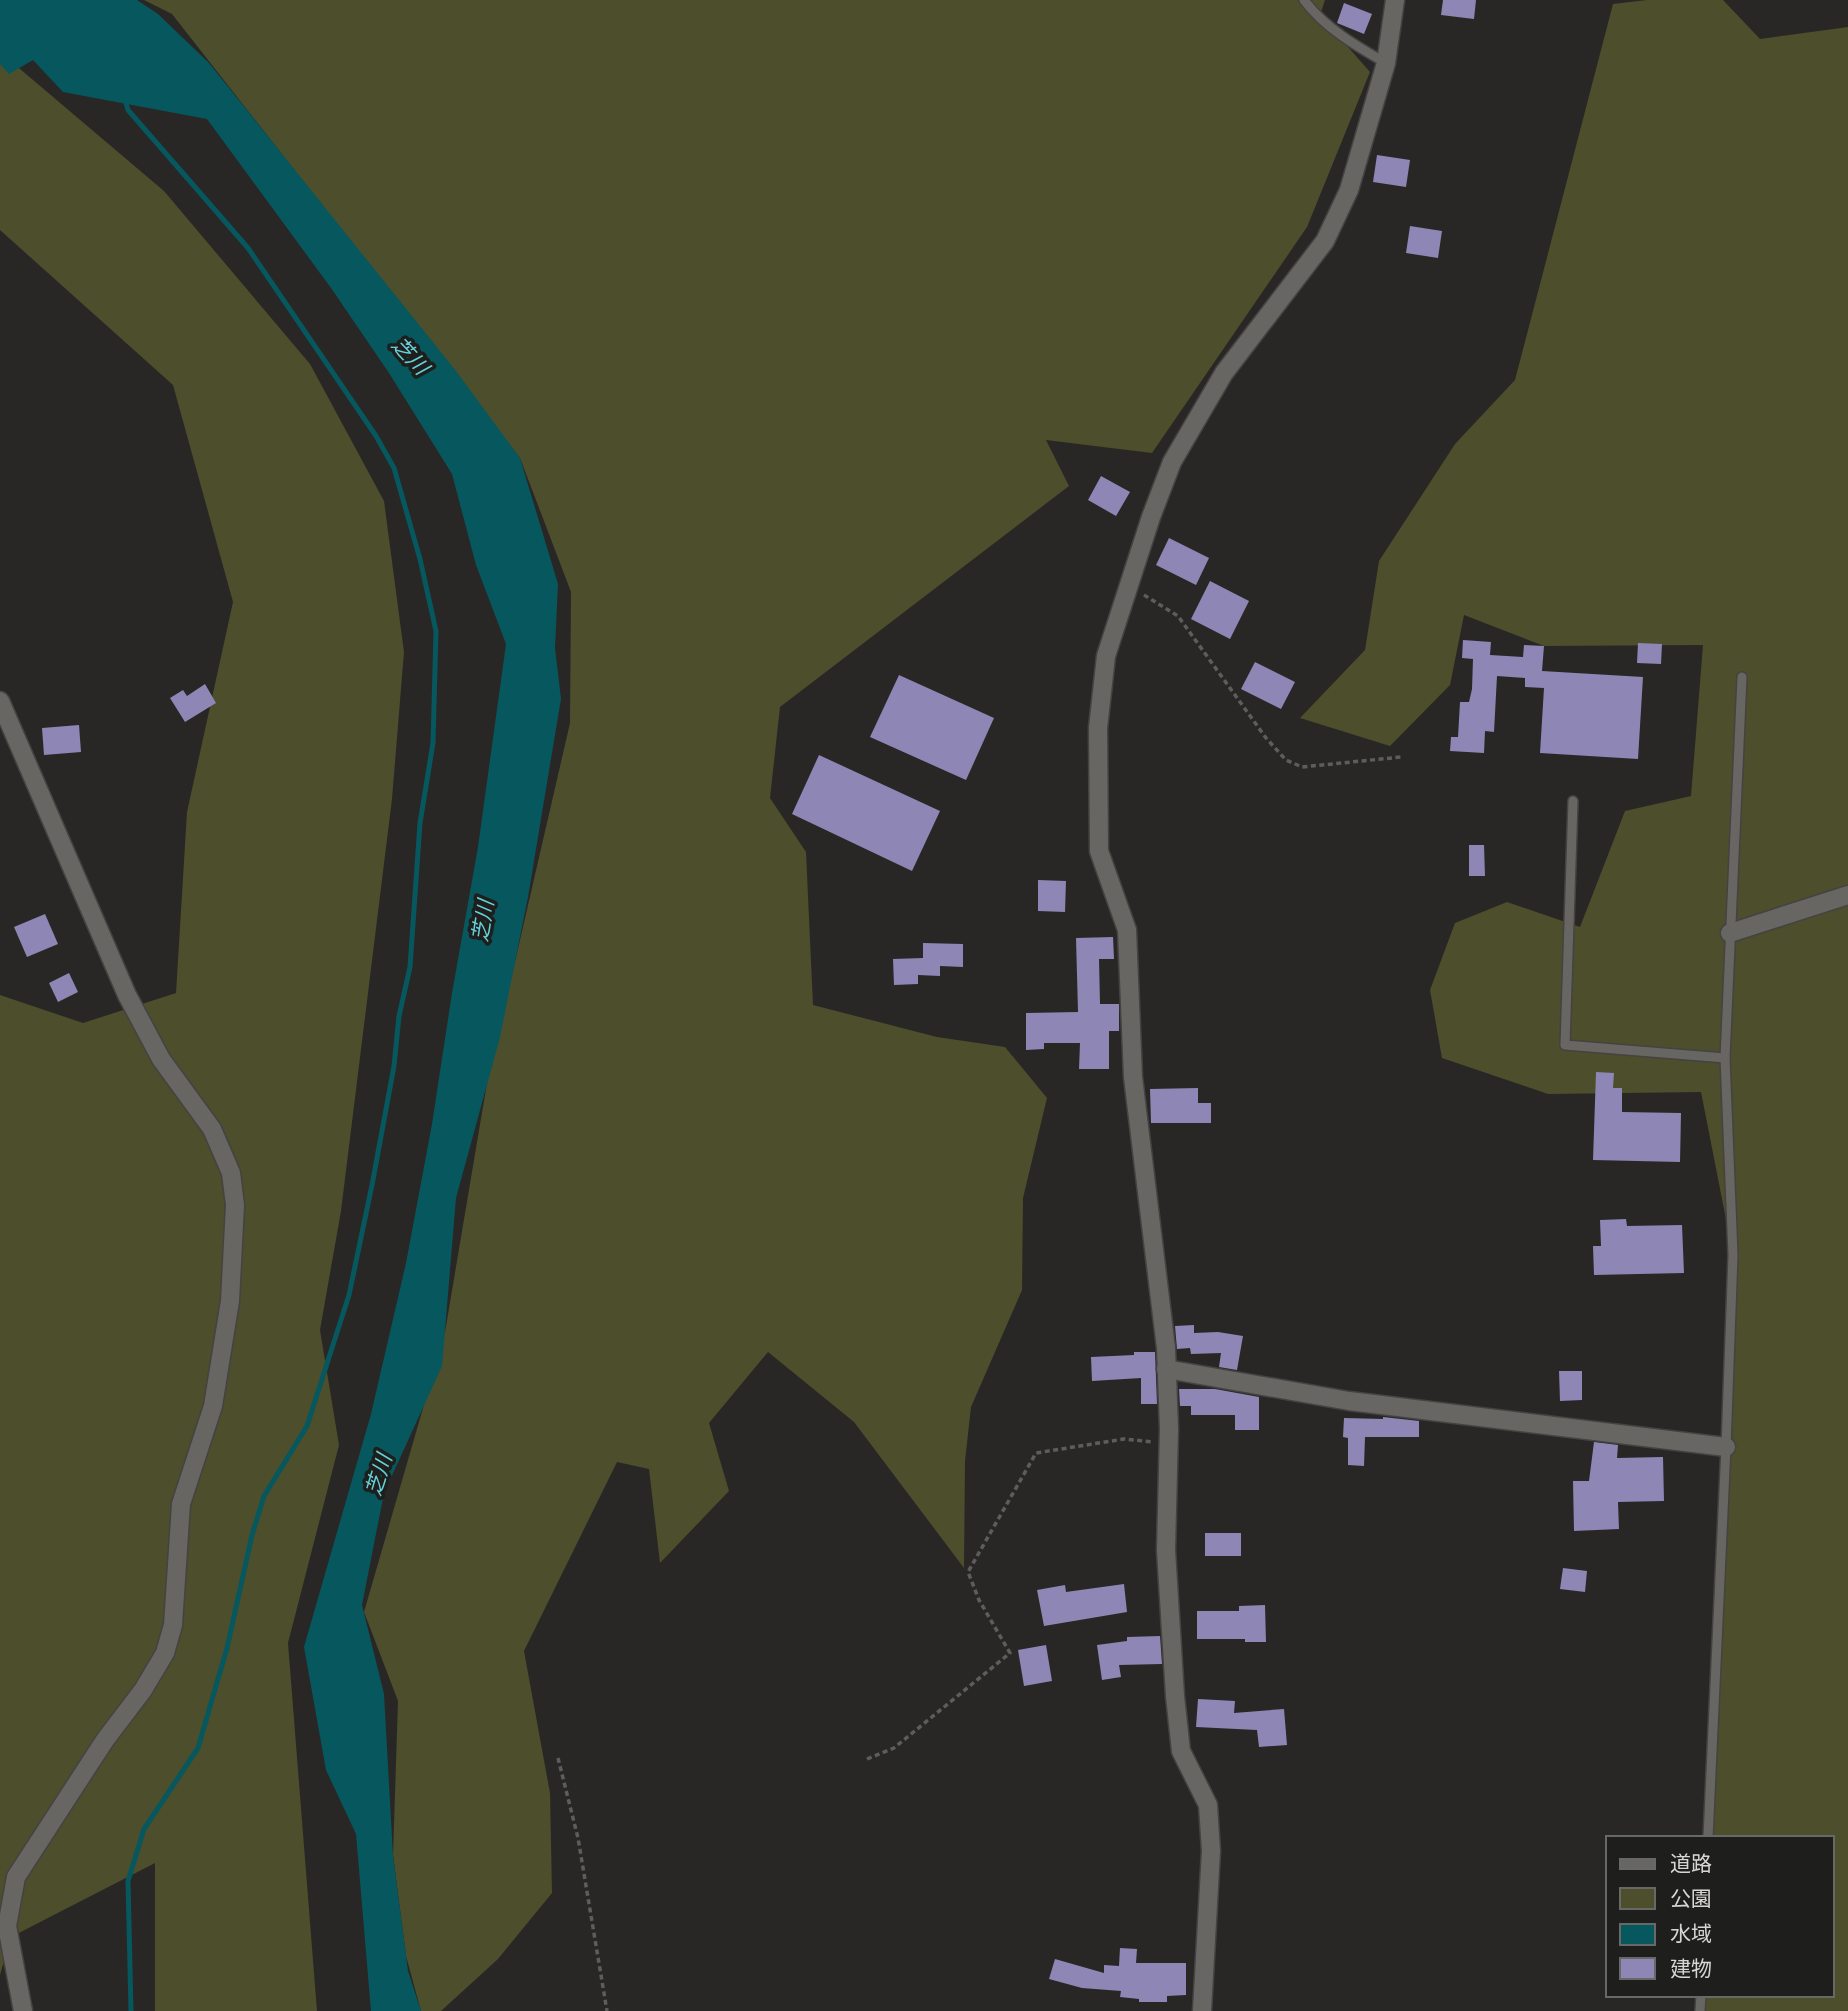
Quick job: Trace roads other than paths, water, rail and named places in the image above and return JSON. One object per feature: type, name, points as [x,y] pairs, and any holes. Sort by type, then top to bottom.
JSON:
[{"type":"street","points":[[1202,2011],[1211,1851],[1208,1805],[1181,1751],[1175,1696],[1166,1549],[1166,1369],[1152,1225],[1133,1077],[1127,930],[1099,852],[1098,728],[1106,656],[1128,584],[1172,462],[1224,373],[1325,241],[1349,190],[1386,63],[1395,0]]},
{"type":"street","points":[[0,701],[127,995],[162,1059],[212,1129],[231,1173],[235,1205],[230,1301],[214,1406],[181,1504],[173,1625],[164,1653],[143,1690],[105,1740],[16,1877],[7,1926],[23,2011]]},
{"type":"street","points":[[1730,933],[1848,895]]},
{"type":"street","points":[[1166,1369],[1349,1401],[1726,1447]]},
{"type":"lane","points":[[1304,0],[1316,16],[1357,47],[1386,63]]},
{"type":"lane","points":[[1708,1836],[1733,1255],[1726,1058],[1742,677]]},
{"type":"lane","points":[[1573,801],[1565,1045],[1726,1058]]},
{"type":"water","name":"芝川","points":[[0,0],[137,0],[158,14],[209,63],[456,371],[520,458],[558,584],[555,648],[561,699],[528,897],[500,1037],[456,1198],[442,1366],[384,1493],[362,1605],[384,1694],[393,1856],[408,1971],[421,2011],[371,2011],[356,1834],[326,1770],[304,1647],[371,1414],[406,1263],[478,847],[506,644],[476,565],[452,474],[389,373],[331,288],[207,119],[63,92],[33,60],[9,74],[0,64]]},
{"type":"waterway","points":[[125,100],[128,110],[248,248],[376,436],[394,468],[420,559],[436,631],[433,743],[420,823],[410,967],[399,1016],[394,1066],[372,1185],[349,1295],[307,1426],[264,1496],[252,1535],[227,1648],[198,1748],[144,1829],[128,1881],[131,2011]]}]
